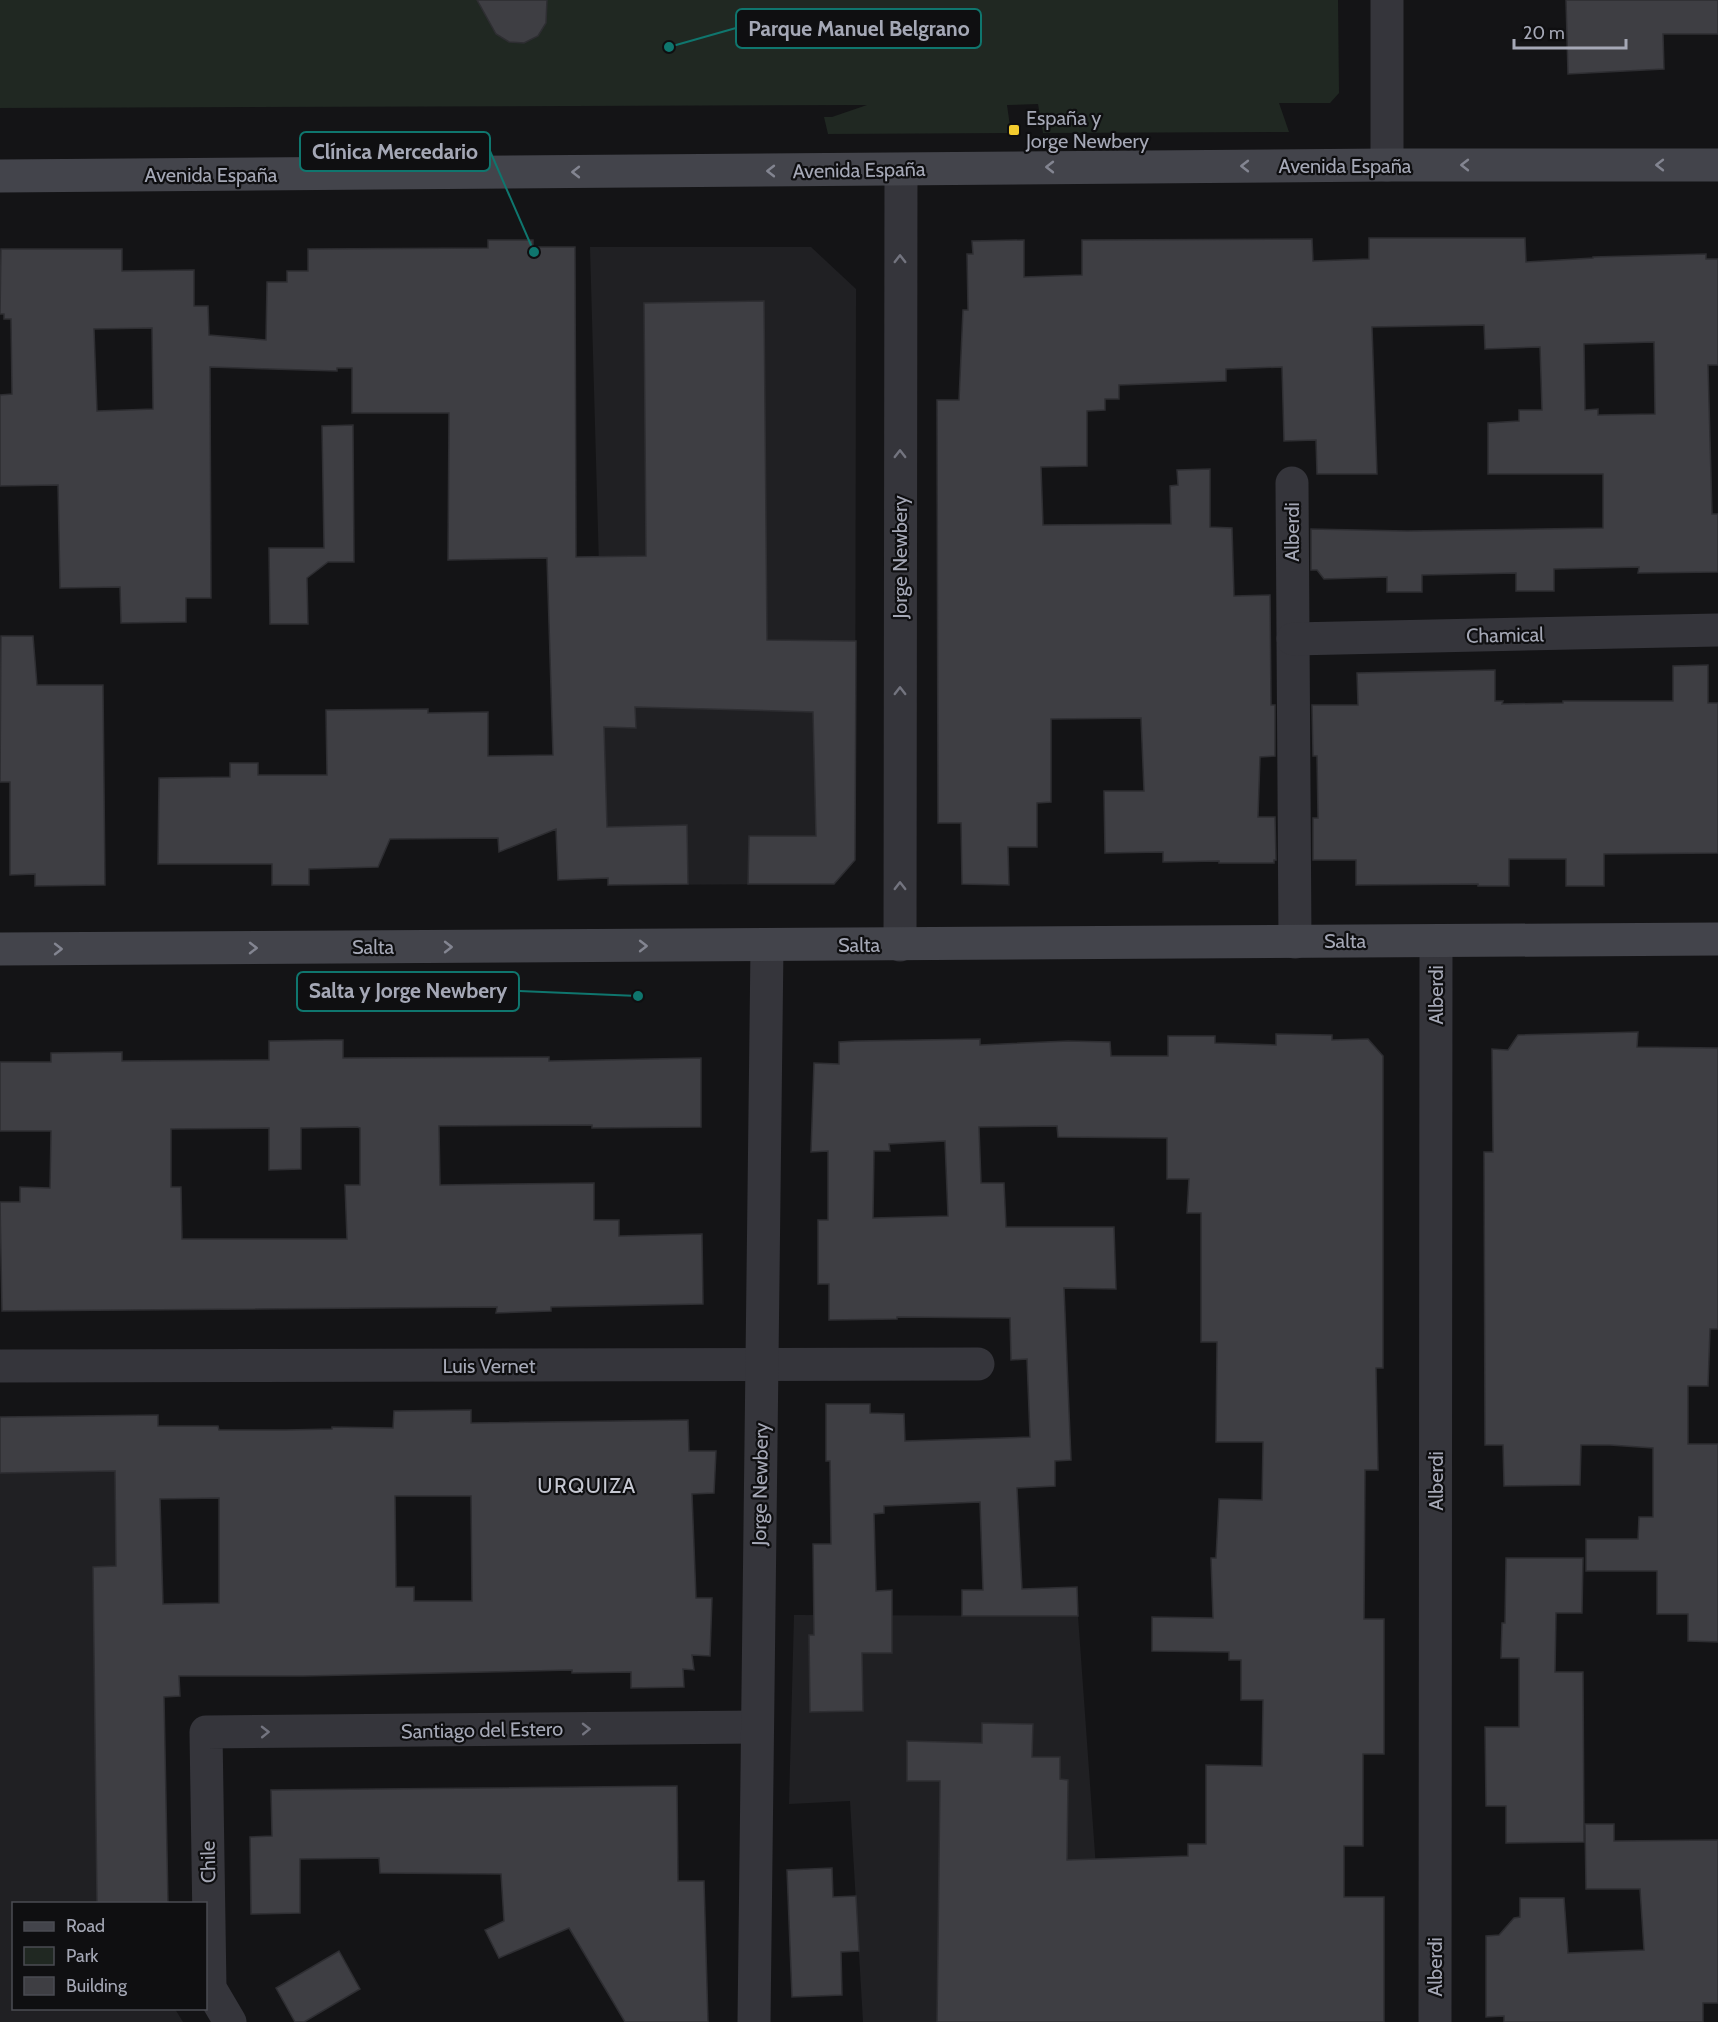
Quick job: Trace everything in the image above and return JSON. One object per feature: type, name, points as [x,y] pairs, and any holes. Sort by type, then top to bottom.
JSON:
[{"type":"main road","name":"Avenida España","points":[[0,176],[1387,165],[1718,165]]},
{"type":"main road","name":"Salta","points":[[0,949],[1718,939]]},
{"type":"street","points":[[1387,0],[1387,165]]},
{"type":"street","name":"Jorge Newbery","points":[[900,945],[901,170]]},
{"type":"street","name":"Alberdi","points":[[1292,483],[1294,942]]},
{"type":"street","name":"Chamical","points":[[1293,639],[1718,630]]},
{"type":"street","name":"Alberdi","points":[[1435,2022],[1436,941]]},
{"type":"street","name":"Jorge Newbery","points":[[754,2022],[767,946]]},
{"type":"street","name":"Luis Vernet","points":[[0,1366],[978,1364]]},
{"type":"street","name":"Santiago del Estero","points":[[206,1732],[757,1727]]},
{"type":"street","name":"Chile","points":[[206,1732],[210,1988],[230,2022]]},
{"type":"shaded area","points":[[590,247],[811,247],[856,289],[855,860],[834,884],[608,885]]},
{"type":"shaded area","points":[[158,1415],[168,1902],[12,1902],[12,2010],[176,2010],[183,2022],[0,2022],[0,1417]]},
{"type":"shaded area","points":[[794,1615],[1078,1616],[1107,2022],[863,2022],[850,1801],[789,1804]]},
{"type":"green space","points":[[0,0],[1338,0],[1339,93],[1330,103],[1279,103],[1289,132],[1043,133],[1038,104],[1007,105],[1011,133],[828,134],[824,117],[832,117],[867,105],[0,108]]},
{"type":"building","points":[[477,0],[547,0],[546,23],[538,36],[524,43],[509,42],[496,34]]},
{"type":"building","points":[[1566,0],[1718,0],[1718,34],[1663,34],[1664,69],[1568,74]]},
{"type":"building","points":[[1369,238],[1525,238],[1526,262],[1593,257],[1706,254],[1706,259],[1718,259],[1718,365],[1708,365],[1712,514],[1718,514],[1718,572],[1638,573],[1639,567],[1554,569],[1554,591],[1516,591],[1516,573],[1422,575],[1422,592],[1387,592],[1387,577],[1324,579],[1317,570],[1311,570],[1311,529],[1407,531],[1603,528],[1603,474],[1488,474],[1488,423],[1519,421],[1519,410],[1542,410],[1540,347],[1485,349],[1484,325],[1372,327],[1377,474],[1317,474],[1316,440],[1284,441],[1282,367],[1226,369],[1226,381],[1119,385],[1119,399],[1105,399],[1105,410],[1087,411],[1087,466],[1041,467],[1043,525],[1171,524],[1170,486],[1178,485],[1177,470],[1210,469],[1210,527],[1232,528],[1234,596],[1270,595],[1271,705],[1275,705],[1275,756],[1260,757],[1258,817],[1275,817],[1276,860],[1274,863],[1163,862],[1163,852],[1105,853],[1104,791],[1144,791],[1141,718],[1051,719],[1051,802],[1037,803],[1037,847],[1008,847],[1009,885],[962,884],[961,823],[938,823],[937,400],[959,400],[963,310],[968,310],[967,254],[973,254],[972,241],[1024,240],[1024,277],[1082,275],[1082,240],[1312,239],[1313,261],[1369,259]],"holes":[[[1654,342],[1655,414],[1598,415],[1598,409],[1585,410],[1584,344]]]},
{"type":"building","points":[[488,240],[533,240],[533,247],[575,247],[576,557],[646,556],[644,303],[764,301],[767,640],[856,641],[855,860],[834,884],[748,884],[749,836],[816,836],[813,712],[635,707],[636,728],[604,727],[607,827],[687,825],[688,884],[608,885],[608,878],[558,880],[556,829],[499,852],[498,838],[390,839],[378,867],[309,869],[309,885],[272,885],[272,864],[158,864],[159,778],[230,777],[230,763],[258,763],[258,775],[327,775],[326,710],[428,709],[428,713],[488,712],[488,756],[553,755],[547,558],[448,560],[449,413],[352,413],[352,368],[337,368],[337,371],[210,367],[211,598],[186,598],[186,622],[121,623],[120,587],[60,588],[58,485],[0,486],[0,395],[12,394],[11,319],[4,319],[4,314],[0,314],[1,249],[122,249],[122,271],[194,270],[194,306],[208,306],[209,335],[266,340],[267,282],[287,282],[287,271],[308,271],[308,249],[488,248]],"holes":[[[152,328],[153,409],[97,411],[94,329]]]},
{"type":"building","points":[[353,425],[354,562],[328,562],[307,578],[308,624],[270,624],[269,548],[324,548],[322,426]]},
{"type":"building","points":[[1,636],[33,636],[37,685],[103,685],[105,885],[35,886],[35,874],[10,875],[10,782],[0,782]]},
{"type":"building","points":[[1708,665],[1708,703],[1718,703],[1718,853],[1604,854],[1604,886],[1566,886],[1566,859],[1509,859],[1509,886],[1356,885],[1356,860],[1313,860],[1313,818],[1318,818],[1317,756],[1313,756],[1312,705],[1358,705],[1357,673],[1495,670],[1495,701],[1503,701],[1502,704],[1563,703],[1563,701],[1673,701],[1673,666]]},
{"type":"building","points":[[1638,1032],[1637,1047],[1718,1048],[1718,1329],[1710,1329],[1708,1386],[1688,1386],[1688,1444],[1718,1444],[1718,1642],[1688,1641],[1688,1614],[1657,1614],[1657,1571],[1586,1571],[1586,1539],[1638,1539],[1639,1517],[1653,1517],[1653,1448],[1581,1445],[1580,1485],[1504,1486],[1503,1445],[1485,1445],[1484,1152],[1493,1152],[1492,1049],[1508,1050],[1518,1035]]},
{"type":"building","points":[[1276,1034],[1332,1035],[1332,1040],[1368,1039],[1383,1056],[1383,1368],[1376,1368],[1378,1470],[1365,1470],[1364,1619],[1384,1619],[1384,1754],[1363,1754],[1363,1846],[1344,1846],[1344,1897],[1384,1897],[1384,2022],[937,2022],[940,1781],[907,1781],[907,1741],[982,1743],[982,1723],[1033,1724],[1032,1757],[1060,1757],[1060,1779],[1068,1780],[1067,1860],[1188,1856],[1188,1844],[1206,1844],[1206,1765],[1262,1766],[1263,1700],[1241,1700],[1241,1660],[1229,1660],[1229,1652],[1152,1651],[1152,1617],[1213,1618],[1211,1558],[1216,1558],[1219,1499],[1262,1500],[1263,1442],[1216,1442],[1217,1342],[1201,1342],[1201,1213],[1187,1213],[1189,1179],[1167,1179],[1167,1138],[1058,1137],[1057,1126],[979,1127],[981,1183],[1004,1183],[1006,1227],[1114,1227],[1116,1289],[1064,1288],[1071,1460],[1055,1461],[1055,1486],[1017,1488],[1022,1589],[1077,1587],[1078,1616],[962,1616],[962,1590],[983,1590],[980,1502],[884,1506],[884,1513],[874,1514],[876,1591],[892,1590],[892,1653],[862,1653],[863,1711],[810,1712],[809,1635],[814,1635],[813,1544],[831,1544],[830,1461],[826,1461],[826,1404],[870,1404],[870,1413],[904,1414],[905,1441],[1030,1437],[1027,1359],[1011,1360],[1010,1318],[897,1317],[897,1319],[829,1320],[829,1284],[818,1284],[818,1220],[828,1220],[828,1151],[811,1152],[814,1063],[839,1064],[839,1042],[855,1041],[980,1039],[980,1045],[1068,1041],[1110,1042],[1111,1056],[1168,1056],[1168,1036],[1215,1036],[1215,1043],[1276,1045]],"holes":[[[945,1141],[948,1216],[873,1218],[874,1151],[890,1151],[889,1144]]]},
{"type":"building","points":[[343,1040],[343,1058],[549,1057],[549,1061],[701,1058],[701,1127],[439,1126],[440,1185],[594,1183],[594,1220],[619,1220],[619,1236],[702,1234],[703,1304],[551,1307],[551,1311],[496,1313],[497,1307],[2,1311],[0,1202],[20,1202],[20,1187],[50,1188],[51,1131],[0,1131],[0,1062],[51,1062],[51,1053],[122,1052],[122,1061],[269,1060],[269,1041]],"holes":[[[269,1128],[269,1170],[301,1169],[301,1128],[360,1128],[360,1185],[345,1185],[347,1239],[182,1239],[181,1187],[171,1187],[171,1129]]]},
{"type":"building","points":[[471,1410],[471,1423],[688,1420],[689,1451],[716,1451],[714,1493],[692,1494],[696,1598],[712,1598],[710,1656],[692,1655],[694,1670],[683,1669],[684,1687],[631,1688],[631,1672],[572,1673],[572,1670],[303,1676],[179,1676],[180,1696],[164,1697],[168,1902],[97,1902],[93,1567],[116,1566],[115,1471],[0,1473],[0,1417],[158,1415],[158,1426],[218,1426],[219,1430],[393,1428],[394,1411]],"holes":[[[395,1496],[471,1496],[472,1601],[414,1601],[414,1587],[396,1587]],[[219,1498],[219,1603],[163,1604],[160,1499]]]},
{"type":"building","points":[[1506,1558],[1583,1558],[1582,1613],[1556,1613],[1555,1672],[1583,1672],[1584,1842],[1506,1843],[1506,1806],[1486,1806],[1485,1727],[1519,1727],[1519,1658],[1501,1658],[1502,1623],[1505,1623]]},
{"type":"building","points":[[677,1786],[678,1881],[704,1881],[708,2022],[625,2022],[569,1928],[499,1958],[485,1930],[504,1921],[501,1874],[380,1873],[379,1858],[300,1859],[300,1913],[251,1914],[250,1837],[272,1836],[271,1790]]},
{"type":"building","points":[[1585,1824],[1614,1824],[1614,1841],[1718,1840],[1718,2003],[1703,2003],[1703,2022],[1504,2022],[1504,2016],[1486,2017],[1486,1936],[1499,1935],[1514,1918],[1520,1917],[1520,1898],[1564,1898],[1568,1953],[1644,1950],[1640,1889],[1586,1889]]},
{"type":"building","points":[[832,1868],[833,1897],[856,1896],[859,1951],[841,1952],[842,1995],[792,1997],[787,1870]]},
{"type":"building","points":[[339,1951],[360,1989],[304,2022],[295,2022],[276,1988]]},
{"type":"place","name":"Parque Manuel Belgrano","points":[[669,47]]},
{"type":"place","name":"España y Jorge Newbery","points":[[1014,130]]},
{"type":"place","name":"Clínica Mercedario","points":[[534,252]]},
{"type":"place","name":"Salta y Jorge Newbery","points":[[638,996]]},
{"type":"district","name":"URQUIZA","points":[[587,1486]]}]
